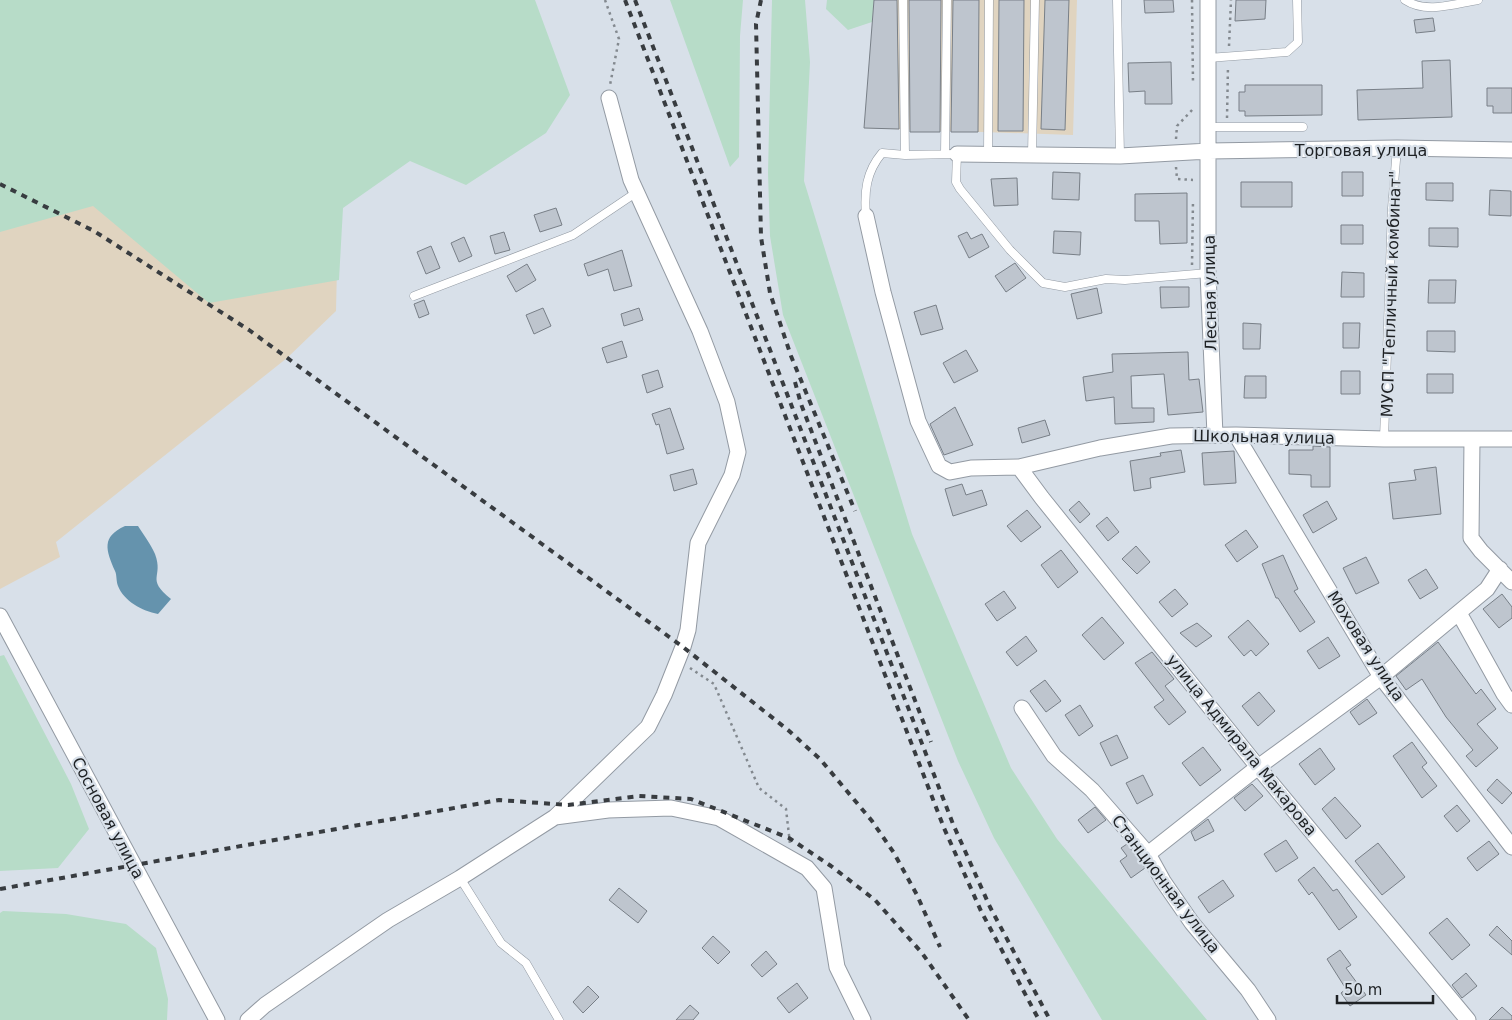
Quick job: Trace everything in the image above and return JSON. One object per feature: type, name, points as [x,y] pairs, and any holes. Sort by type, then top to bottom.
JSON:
[{"type":"street","name":"Лесная улица","points":[[1208,0],[1208,274],[1215,434]]},
{"type":"street","points":[[248,1020],[265,1005],[388,920],[460,878],[555,817],[648,727],[664,695],[688,630],[698,543],[732,475],[738,452],[727,402],[700,331],[631,180],[609,98]]},
{"type":"street","name":"Торговая улица","points":[[951,154],[1120,156],[1209,151],[1397,148],[1512,150]]},
{"type":"street","name":"Школьная улица","points":[[866,216],[883,292],[918,421],[939,466],[950,472],[971,468],[1020,467],[1109,446],[1171,436],[1215,434],[1384,439],[1512,439]]},
{"type":"street","name":"Моховая улица","points":[[1236,435],[1381,676],[1512,847]]},
{"type":"street","points":[[1472,439],[1471,538],[1481,552],[1512,582]]},
{"type":"street","name":"улица Адмирала Макарова","points":[[1020,467],[1042,498],[1258,767],[1468,1020]]},
{"type":"street","points":[[1148,854],[1258,767],[1381,676],[1459,613],[1487,589],[1500,569]]},
{"type":"street","points":[[1459,613],[1512,705]]},
{"type":"street","name":"Сосновая улица","points":[[0,616],[217,1020]]},
{"type":"street","name":"Станционная улица","points":[[1022,708],[1054,756],[1092,790],[1148,854],[1192,923],[1236,976],[1268,1020]]},
{"type":"street","points":[[555,817],[608,810],[671,808],[719,818],[807,868],[824,888],[837,967],[863,1020]]},
{"type":"lane","points":[[903,0],[906,155]]},
{"type":"lane","points":[[947,0],[951,154],[956,182],[960,190],[1010,250],[1043,283],[1065,287],[1106,279],[1125,280],[1192,273],[1208,274]]},
{"type":"lane","points":[[988,155],[989,0]]},
{"type":"lane","points":[[1032,156],[1035,0]]},
{"type":"lane","points":[[1117,0],[1120,156]]},
{"type":"lane","points":[[1208,58],[1287,52],[1298,42],[1297,0]]},
{"type":"lane","points":[[1405,0],[1416,7],[1447,6],[1478,0]]},
{"type":"lane","points":[[1209,127],[1303,127]]},
{"type":"lane","name":"МУСП \"Тепличный комбинат\"","points":[[1384,439],[1392,208],[1397,148]]},
{"type":"lane","points":[[866,216],[864,196],[875,162],[882,154],[951,154]]},
{"type":"lane","points":[[414,296],[573,235],[637,192]]},
{"type":"lane","points":[[460,878],[501,943],[526,963],[559,1020]]},
{"type":"path","points":[[605,0],[619,39],[609,98]]},
{"type":"path","points":[[688,667],[714,684],[759,788],[786,809],[793,860]]},
{"type":"shaded area","points":[[0,0],[342,46],[336,311],[287,358],[56,542],[60,557],[0,589]]},
{"type":"shaded area","points":[[879,0],[1077,0],[1073,135],[864,128]]},
{"type":"green space","points":[[0,0],[535,0],[570,95],[546,133],[466,185],[410,161],[343,208],[339,280],[209,303],[93,206],[0,232]]},
{"type":"green space","points":[[670,0],[743,0],[740,36],[739,157],[730,167]]},
{"type":"green space","points":[[772,0],[805,0],[810,62],[804,181],[912,534],[1011,768],[1057,839],[1207,1020],[1102,1020],[994,838],[958,761],[783,315],[770,236],[768,173]]},
{"type":"green space","points":[[827,0],[874,0],[872,22],[848,30],[826,9]]},
{"type":"green space","points":[[4,655],[71,784],[89,829],[58,868],[0,871],[0,656]]},
{"type":"green space","points":[[3,911],[66,914],[126,924],[156,948],[168,999],[167,1020],[0,1020],[0,913]]},
{"type":"water","points":[[125,526],[138,526],[155,554],[158,568],[157,582],[163,592],[171,599],[158,614],[129,601],[118,586],[116,573],[109,557],[108,545],[112,535]]},
{"type":"building","points":[[874,0],[897,0],[899,129],[864,128]]},
{"type":"building","points":[[909,0],[941,0],[940,132],[910,132]]},
{"type":"building","points":[[953,0],[979,0],[978,132],[951,132]]},
{"type":"building","points":[[999,0],[1024,0],[1023,131],[998,131]]},
{"type":"building","points":[[1045,0],[1069,0],[1065,130],[1041,129]]},
{"type":"building","points":[[1144,0],[1173,0],[1174,12],[1145,13]]},
{"type":"building","points":[[1236,0],[1266,0],[1265,19],[1235,21]]},
{"type":"building","points":[[1433,18],[1435,31],[1416,33],[1414,20]]},
{"type":"building","points":[[1450,60],[1452,117],[1358,120],[1357,90],[1423,88],[1422,61]]},
{"type":"building","points":[[1171,62],[1172,104],[1145,104],[1145,91],[1129,92],[1128,63]]},
{"type":"building","points":[[1245,85],[1322,85],[1322,115],[1245,116],[1245,111],[1239,111],[1239,92],[1245,92]]},
{"type":"building","points":[[1487,88],[1512,88],[1512,113],[1493,113],[1493,106],[1487,106]]},
{"type":"building","points":[[1053,172],[1080,173],[1079,200],[1052,199]]},
{"type":"building","points":[[1342,172],[1363,172],[1363,196],[1342,196]]},
{"type":"building","points":[[1017,178],[1018,205],[994,206],[991,179]]},
{"type":"building","points":[[1241,182],[1292,182],[1292,207],[1241,207]]},
{"type":"building","points":[[1426,183],[1453,183],[1453,201],[1426,200]]},
{"type":"building","points":[[1490,190],[1511,191],[1511,216],[1489,215]]},
{"type":"building","points":[[1187,193],[1187,243],[1160,244],[1159,221],[1135,221],[1135,194]]},
{"type":"building","points":[[556,208],[562,225],[540,232],[534,215]]},
{"type":"building","points":[[1341,225],[1363,225],[1363,244],[1341,244]]},
{"type":"building","points":[[1429,228],[1458,228],[1458,247],[1429,246]]},
{"type":"building","points":[[1054,231],[1081,232],[1080,255],[1053,253]]},
{"type":"building","points":[[504,232],[510,250],[495,254],[490,236]]},
{"type":"building","points":[[967,232],[971,239],[982,234],[989,247],[969,258],[958,236]]},
{"type":"building","points":[[464,237],[472,256],[459,262],[451,243]]},
{"type":"building","points":[[431,246],[440,268],[426,274],[417,252]]},
{"type":"building","points":[[622,250],[632,286],[614,291],[608,269],[588,276],[584,264]]},
{"type":"building","points":[[1015,263],[1026,278],[1006,292],[995,276]]},
{"type":"building","points":[[527,264],[536,280],[516,292],[507,276]]},
{"type":"building","points":[[1342,272],[1364,273],[1364,297],[1341,297]]},
{"type":"building","points":[[1429,280],[1456,280],[1455,303],[1428,303]]},
{"type":"building","points":[[1160,287],[1189,287],[1189,307],[1161,308]]},
{"type":"building","points":[[1097,288],[1102,313],[1077,319],[1071,294]]},
{"type":"building","points":[[424,300],[429,314],[419,318],[414,304]]},
{"type":"building","points":[[936,305],[943,329],[921,335],[914,312]]},
{"type":"building","points":[[543,308],[551,326],[534,334],[526,315]]},
{"type":"building","points":[[639,308],[643,320],[624,326],[621,314]]},
{"type":"building","points":[[1243,323],[1261,324],[1260,349],[1243,349]]},
{"type":"building","points":[[1343,323],[1360,323],[1359,348],[1343,348]]},
{"type":"building","points":[[1427,331],[1455,331],[1455,352],[1427,351]]},
{"type":"building","points":[[622,341],[627,357],[607,363],[602,348]]},
{"type":"building","points":[[966,350],[978,371],[954,383],[943,363]]},
{"type":"building","points":[[1188,352],[1189,380],[1199,379],[1203,412],[1168,415],[1164,374],[1131,376],[1132,408],[1154,408],[1154,422],[1115,424],[1114,397],[1086,401],[1083,377],[1113,372],[1112,354]]},
{"type":"building","points":[[658,370],[663,387],[647,393],[642,375]]},
{"type":"building","points":[[1341,371],[1360,371],[1360,394],[1341,394]]},
{"type":"building","points":[[1427,374],[1453,374],[1453,393],[1427,393]]},
{"type":"building","points":[[1245,376],[1266,376],[1266,398],[1244,398]]},
{"type":"building","points":[[955,407],[973,445],[944,455],[930,424]]},
{"type":"building","points":[[670,408],[684,449],[667,454],[659,424],[656,425],[652,414]]},
{"type":"building","points":[[1045,420],[1050,435],[1022,443],[1018,428]]},
{"type":"building","points":[[1313,446],[1330,447],[1330,487],[1311,487],[1311,475],[1289,474],[1289,450],[1313,450]]},
{"type":"building","points":[[1181,450],[1185,472],[1150,478],[1151,488],[1134,491],[1130,461],[1161,456],[1160,453]]},
{"type":"building","points":[[1234,451],[1236,483],[1204,485],[1202,453]]},
{"type":"building","points":[[1436,467],[1441,514],[1393,519],[1389,483],[1416,480],[1414,470]]},
{"type":"building","points":[[693,469],[697,484],[674,491],[670,475]]},
{"type":"building","points":[[962,484],[966,495],[982,490],[987,505],[953,516],[945,489]]},
{"type":"building","points":[[1079,501],[1090,514],[1080,523],[1069,510]]},
{"type":"building","points":[[1327,501],[1337,519],[1313,533],[1303,515]]},
{"type":"building","points":[[1027,510],[1041,527],[1021,542],[1007,526]]},
{"type":"building","points":[[1107,517],[1119,532],[1108,541],[1096,526]]},
{"type":"building","points":[[1246,530],[1258,547],[1237,562],[1225,545]]},
{"type":"building","points":[[1136,546],[1150,562],[1137,574],[1122,559]]},
{"type":"building","points":[[1061,550],[1078,572],[1058,588],[1041,565]]},
{"type":"building","points":[[1283,555],[1298,589],[1294,591],[1315,622],[1300,632],[1278,598],[1276,598],[1262,564]]},
{"type":"building","points":[[1366,557],[1379,583],[1356,594],[1343,568]]},
{"type":"building","points":[[1426,569],[1438,588],[1420,599],[1408,580]]},
{"type":"building","points":[[1175,589],[1188,604],[1172,617],[1159,602]]},
{"type":"building","points":[[1004,591],[1016,608],[997,621],[985,604]]},
{"type":"building","points":[[1502,594],[1512,607],[1512,618],[1499,628],[1483,609]]},
{"type":"building","points":[[1102,617],[1124,643],[1104,660],[1082,635]]},
{"type":"building","points":[[1248,620],[1269,644],[1256,656],[1251,650],[1244,656],[1228,637]]},
{"type":"building","points":[[1197,623],[1212,636],[1196,647],[1180,633]]},
{"type":"building","points":[[1026,636],[1037,651],[1017,666],[1006,652]]},
{"type":"building","points":[[1328,637],[1340,656],[1319,669],[1307,651]]},
{"type":"building","points":[[1438,642],[1476,694],[1481,689],[1496,709],[1477,724],[1498,748],[1476,767],[1466,756],[1473,750],[1446,717],[1422,679],[1406,690],[1396,676]]},
{"type":"building","points":[[1152,652],[1174,679],[1165,686],[1186,712],[1169,725],[1154,707],[1164,700],[1135,663]]},
{"type":"building","points":[[1045,680],[1061,701],[1046,712],[1030,691]]},
{"type":"building","points":[[1259,692],[1275,711],[1258,726],[1242,706]]},
{"type":"building","points":[[1367,699],[1377,713],[1359,725],[1350,712]]},
{"type":"building","points":[[1080,705],[1093,726],[1079,736],[1065,715]]},
{"type":"building","points":[[1117,735],[1128,758],[1111,766],[1100,743]]},
{"type":"building","points":[[1412,742],[1427,763],[1422,767],[1437,786],[1422,798],[1393,756]]},
{"type":"building","points":[[1203,747],[1221,770],[1200,786],[1182,763]]},
{"type":"building","points":[[1320,748],[1335,769],[1315,785],[1299,764]]},
{"type":"building","points":[[1143,775],[1153,795],[1137,804],[1126,783]]},
{"type":"building","points":[[1497,779],[1512,793],[1502,804],[1487,790]]},
{"type":"building","points":[[1252,784],[1263,796],[1245,811],[1234,798]]},
{"type":"building","points":[[1335,797],[1361,826],[1346,839],[1322,809]]},
{"type":"building","points":[[1457,805],[1470,821],[1457,832],[1444,816]]},
{"type":"building","points":[[1095,807],[1106,820],[1088,833],[1078,820]]},
{"type":"building","points":[[1208,819],[1214,831],[1195,841],[1191,832]]},
{"type":"building","points":[[1286,840],[1298,858],[1276,872],[1264,854]]},
{"type":"building","points":[[1489,841],[1499,854],[1477,871],[1467,858]]},
{"type":"building","points":[[1378,843],[1405,877],[1382,895],[1355,861]]},
{"type":"building","points":[[1127,844],[1145,868],[1131,878],[1120,861],[1127,856],[1121,848]]},
{"type":"building","points":[[1314,867],[1333,891],[1337,889],[1357,917],[1339,930],[1312,892],[1309,895],[1298,880]]},
{"type":"building","points":[[1223,880],[1234,896],[1209,913],[1198,897]]},
{"type":"building","points":[[619,888],[647,911],[638,923],[609,900]]},
{"type":"building","points":[[1447,918],[1470,945],[1452,960],[1429,933]]},
{"type":"building","points":[[1497,926],[1512,941],[1512,955],[1489,935]]},
{"type":"building","points":[[713,936],[730,952],[718,964],[702,948]]},
{"type":"building","points":[[1340,950],[1351,965],[1346,968],[1366,995],[1350,1006],[1341,993],[1346,989],[1327,959]]},
{"type":"building","points":[[766,951],[777,964],[762,977],[751,965]]},
{"type":"building","points":[[1466,973],[1477,986],[1462,998],[1452,985]]},
{"type":"building","points":[[797,983],[808,998],[789,1013],[777,998]]},
{"type":"building","points":[[588,986],[599,997],[583,1013],[573,1002]]},
{"type":"building","points":[[690,1005],[699,1013],[693,1020],[676,1020]]},
{"type":"building","points":[[1502,1007],[1512,1016],[1512,1020],[1489,1020]]},
{"type":"railway","points":[[625,0],[944,828],[981,911],[1039,1020]]},
{"type":"railway","points":[[635,0],[953,824],[990,907],[1050,1020]]},
{"type":"railway","points":[[761,0],[756,24],[761,237],[770,293],[791,356],[855,511]]},
{"type":"railway","points":[[0,184],[94,231],[249,330],[683,647],[788,730],[820,759],[872,821],[894,853],[917,895],[940,947]]},
{"type":"railway","points":[[795,382],[801,404],[931,742]]},
{"type":"railway","points":[[0,889],[499,800],[568,805],[639,796],[691,799],[789,838],[831,866],[875,900],[922,953],[969,1020]]}]
